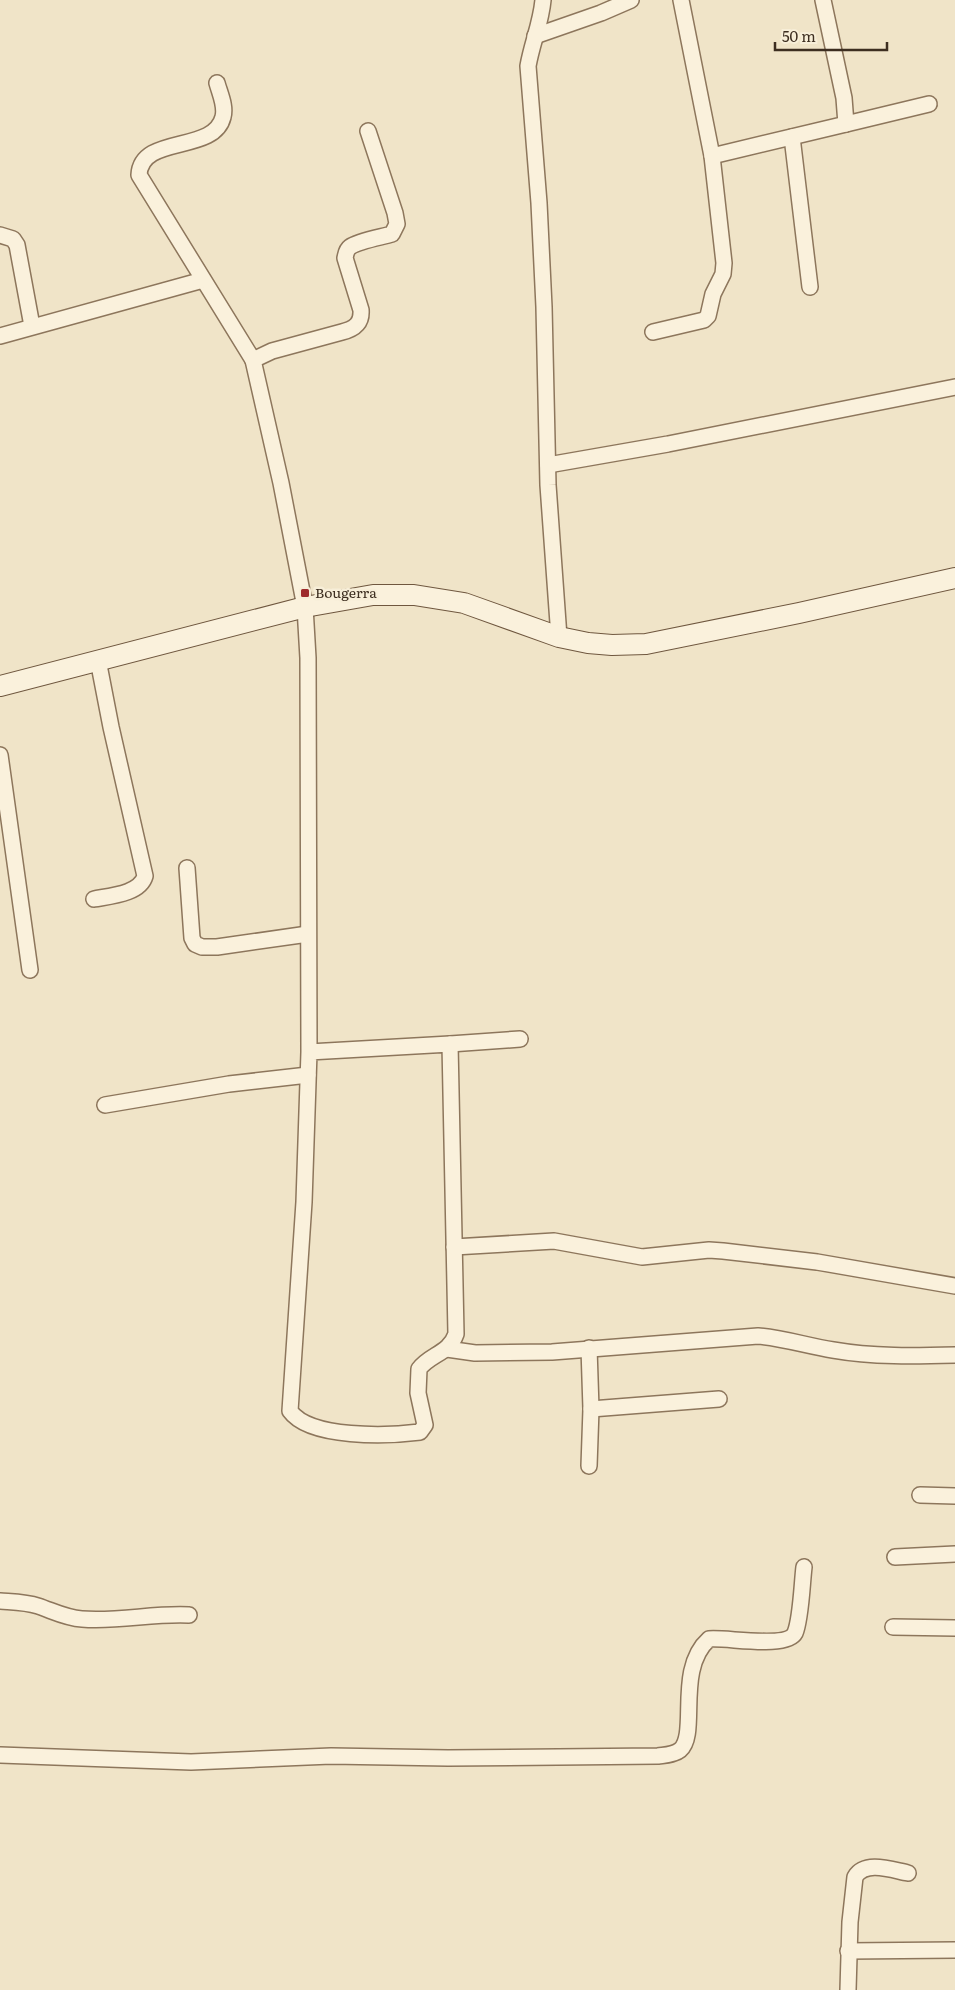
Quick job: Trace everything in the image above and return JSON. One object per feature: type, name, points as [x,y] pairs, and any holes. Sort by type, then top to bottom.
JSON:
[{"type":"main road","points":[[0,686],[305,607],[373,595],[414,594],[464,603],[559,637],[612,645],[646,644],[790,615],[955,578]]},
{"type":"street","points":[[543,0],[542,18],[535,36],[528,66],[539,212],[544,306],[548,465],[559,637]]},
{"type":"street","points":[[535,36],[601,13],[631,0]]},
{"type":"street","points":[[653,332],[704,320],[710,312],[713,294],[723,274],[724,263],[712,156],[681,0]]},
{"type":"street","points":[[823,0],[844,98],[846,124]]},
{"type":"street","points":[[217,83],[224,107],[223,119],[218,126],[201,138],[152,154],[139,166],[139,175],[253,360],[281,483],[305,607],[308,658],[308,1076],[304,1202],[290,1411],[302,1422],[338,1432],[377,1434],[420,1432],[425,1425],[418,1393],[419,1369],[427,1361],[447,1350],[456,1334],[450,1044]]},
{"type":"street","points":[[712,156],[929,104]]},
{"type":"street","points":[[253,360],[272,351],[352,329],[358,325],[362,317],[361,310],[345,258],[346,252],[355,245],[392,234],[397,224],[387,183],[368,131]]},
{"type":"street","points":[[792,136],[810,287]]},
{"type":"street","points":[[0,235],[13,239],[16,246],[32,326]]},
{"type":"street","points":[[0,336],[203,280]]},
{"type":"street","points":[[548,465],[668,444],[955,387]]},
{"type":"street","points":[[94,900],[133,890],[144,882],[145,876],[111,727],[98,660]]},
{"type":"street","points":[[0,754],[30,970]]},
{"type":"street","points":[[187,868],[192,938],[195,944],[202,947],[217,946],[308,934]]},
{"type":"street","points":[[308,1052],[520,1039]]},
{"type":"street","points":[[105,1105],[229,1084],[308,1076]]},
{"type":"street","points":[[454,1247],[554,1241],[642,1257],[709,1250],[723,1251],[817,1262],[955,1286]]},
{"type":"street","points":[[447,1350],[475,1354],[499,1354],[758,1336],[856,1353],[955,1356]]},
{"type":"street","points":[[589,1348],[591,1409],[589,1466]]},
{"type":"street","points":[[591,1409],[719,1400]]},
{"type":"street","points":[[920,1495],[955,1496]]},
{"type":"street","points":[[895,1557],[955,1554]]},
{"type":"street","points":[[0,1754],[191,1762],[331,1756],[448,1758],[658,1756],[674,1754],[681,1749],[686,1738],[691,1672],[700,1646],[709,1639],[776,1642],[791,1638],[797,1623],[804,1567]]},
{"type":"street","points":[[0,1601],[30,1604],[70,1618],[81,1619],[102,1620],[176,1614],[189,1615]]},
{"type":"street","points":[[893,1627],[955,1628]]},
{"type":"street","points":[[848,1990],[848,1951],[853,1888],[858,1872],[874,1867],[908,1873]]},
{"type":"street","points":[[848,1951],[955,1950]]},
{"type":"place","name":"Bougerra","points":[[305,593]]}]
